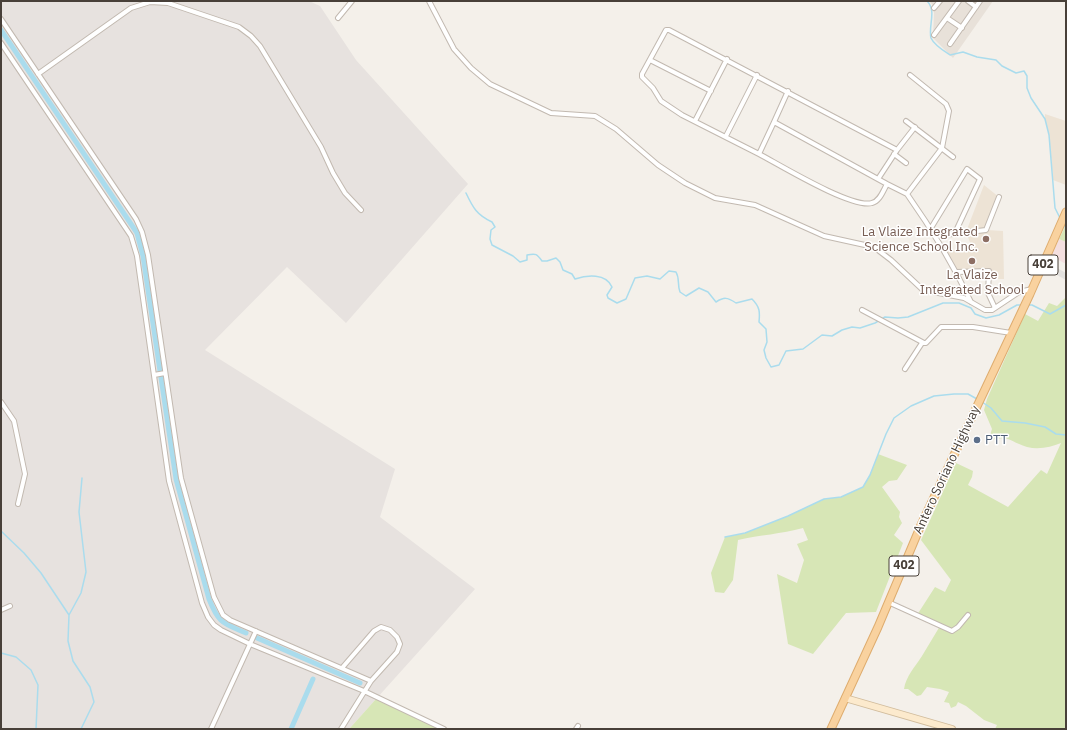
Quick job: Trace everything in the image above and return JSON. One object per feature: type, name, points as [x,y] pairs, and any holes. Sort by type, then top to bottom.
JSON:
[{"type":"main road","name":"Antero Soriano Highway","points":[[831,729],[921,525],[1026,303],[1065,215]]},
{"type":"street","points":[[338,18],[352,1]]},
{"type":"street","points":[[428,1],[454,49],[471,68],[490,84],[551,114],[596,116],[616,129],[658,165],[685,183],[715,198],[755,205],[824,236],[874,247],[891,260],[923,290],[964,298],[985,310],[992,310],[1019,292],[1032,289]]},
{"type":"street","points":[[934,8],[940,1]]},
{"type":"street","points":[[934,35],[959,1]]},
{"type":"street","points":[[968,1],[976,7]]},
{"type":"street","points":[[950,44],[980,1]]},
{"type":"street","points":[[38,74],[132,8],[150,2],[168,3],[238,27],[251,36],[260,46],[321,147],[333,173],[345,193],[361,210]]},
{"type":"street","points":[[947,18],[962,28]]},
{"type":"street","points":[[1,19],[136,219],[142,232],[148,255],[181,478],[214,596],[223,615],[230,620],[371,681]]},
{"type":"street","points":[[887,184],[880,199],[876,202],[863,204],[829,192],[726,136],[682,115],[661,101],[653,88],[642,78],[642,74],[666,30],[669,30],[788,91],[897,150]]},
{"type":"street","points":[[1,43],[131,236],[137,256],[170,481],[202,603],[208,617],[214,625],[250,644],[364,691],[444,729]]},
{"type":"street","points":[[695,121],[727,59]]},
{"type":"street","points":[[650,60],[711,91]]},
{"type":"street","points":[[907,194],[942,148],[948,108],[910,74]]},
{"type":"street","points":[[726,136],[757,75]]},
{"type":"street","points":[[759,154],[788,91]]},
{"type":"street","points":[[906,121],[954,157]]},
{"type":"street","points":[[774,122],[907,194],[936,236],[957,272],[971,302]]},
{"type":"street","points":[[878,179],[894,154],[915,127]]},
{"type":"street","points":[[894,154],[906,163]]},
{"type":"street","points":[[931,228],[967,169],[980,179],[955,233]]},
{"type":"street","points":[[936,236],[986,230],[999,197]]},
{"type":"street","points":[[957,272],[989,271],[988,293],[995,308]]},
{"type":"street","points":[[862,310],[926,343],[943,327],[973,327],[1011,333]]},
{"type":"street","points":[[905,369],[922,342]]},
{"type":"street","points":[[154,375],[165,373]]},
{"type":"street","points":[[1,402],[14,421],[25,474],[18,504]]},
{"type":"street","points":[[888,602],[952,631],[958,627],[968,615]]},
{"type":"street","points":[[1,610],[10,606]]},
{"type":"street","points":[[341,729],[371,681],[397,652],[400,644],[397,637],[390,630],[381,627],[374,631],[342,668]]},
{"type":"street","points":[[211,729],[256,630]]},
{"type":"street","points":[[845,698],[952,729]]},
{"type":"shaded area","points":[[1,1],[309,1],[320,6],[356,60],[468,184],[346,323],[287,267],[205,350],[395,469],[380,517],[475,589],[350,728],[351,729],[1,729]]},
{"type":"shaded area","points":[[929,1],[993,1],[953,58],[933,38],[934,13],[932,4]]},
{"type":"shaded area","points":[[1045,114],[1066,121],[1066,185],[1053,180],[1049,135]]},
{"type":"shaded area","name":"La Vlaize Integrated Science School Inc.","points":[[984,185],[999,197],[987,230],[1003,231],[1004,279],[989,279],[989,271],[957,272],[945,252],[971,245],[966,232]]},
{"type":"shaded area","points":[[1059,239],[1066,242],[1066,264],[1051,256]]},
{"type":"shaded area","points":[[1050,264],[1066,273],[1066,280],[1046,269]]},
{"type":"green space","points":[[1066,225],[1066,242],[1059,239]]},
{"type":"green space","points":[[1066,297],[1066,729],[995,729],[997,725],[984,720],[966,706],[958,702],[956,706],[951,708],[949,703],[944,702],[949,692],[927,687],[921,695],[917,696],[908,689],[904,689],[909,676],[940,626],[917,615],[935,587],[945,592],[951,580],[921,540],[956,463],[973,471],[968,485],[1008,507],[1041,470],[1047,474],[1061,443],[1049,447],[1036,448],[1027,447],[1001,438],[988,441],[992,429],[984,410],[987,399],[1025,314],[1038,321],[1049,303],[1057,306]]},
{"type":"green space","points":[[878,454],[907,465],[897,480],[889,481],[882,487],[900,512],[899,517],[902,523],[894,535],[903,543],[876,612],[846,613],[813,654],[788,644],[777,574],[797,583],[804,560],[797,544],[808,540],[803,528],[738,540],[733,580],[724,593],[715,592],[711,573],[725,537],[745,533],[788,516],[824,499],[841,497],[863,487],[870,475]]},
{"type":"green space","points":[[376,699],[438,729],[350,728]]},
{"type":"waterway","points":[[927,1],[930,5],[932,14],[930,33],[931,38],[942,50],[950,55],[963,52],[977,57],[996,60],[1002,66],[1016,73],[1024,71],[1027,76],[1027,88],[1031,98],[1045,119],[1049,135],[1055,208],[1060,218]]},
{"type":"waterway","points":[[1,30],[137,233],[143,256],[176,479],[209,599],[219,618],[223,622],[246,633]]},
{"type":"waterway","points":[[466,193],[476,210],[483,217],[492,222],[495,227],[491,230],[490,239],[492,245],[513,256],[520,262],[527,260],[527,255],[532,254],[537,255],[542,261],[556,258],[560,262],[563,270],[572,274],[575,279],[590,276],[601,277],[609,282],[612,287],[607,295],[608,298],[617,303],[626,299],[635,278],[647,276],[660,279],[669,271],[676,272],[680,292],[686,296],[699,288],[708,292],[716,302],[721,299],[728,299],[736,303],[752,299],[759,310],[759,322],[766,329],[767,342],[764,350],[771,367],[779,365],[786,351],[803,349],[822,335],[832,336],[842,330],[852,327],[860,328],[875,323],[885,317],[908,317],[943,303],[959,303],[971,308],[975,314],[986,318],[999,315],[1017,305],[1023,305]]},
{"type":"waterway","points":[[1064,225],[1066,229]]},
{"type":"waterway","points":[[1028,305],[1032,305],[1050,314],[1066,305]]},
{"type":"waterway","points":[[725,537],[745,533],[788,516],[824,499],[841,497],[863,487],[870,475],[894,418],[911,406],[934,396],[968,394],[977,399]]},
{"type":"waterway","points":[[982,402],[991,408],[1002,421],[1045,427],[1056,434],[1066,435]]},
{"type":"waterway","points":[[81,729],[94,702],[90,687],[73,661],[68,641],[69,615],[81,593],[86,572],[79,512],[82,478]]},
{"type":"waterway","points":[[1,531],[24,553],[41,573],[69,615]]},
{"type":"waterway","points":[[257,638],[360,683]]},
{"type":"waterway","points":[[1,653],[16,657],[31,670],[38,685],[36,729]]},
{"type":"waterway","points":[[291,729],[313,679]]},
{"type":"place","name":"La Vlaize Integrated Science School Inc.","points":[[986,239]]},
{"type":"place","name":"La Vlaize Integrated School","points":[[972,261]]},
{"type":"place","name":"PTT","points":[[977,440]]}]
